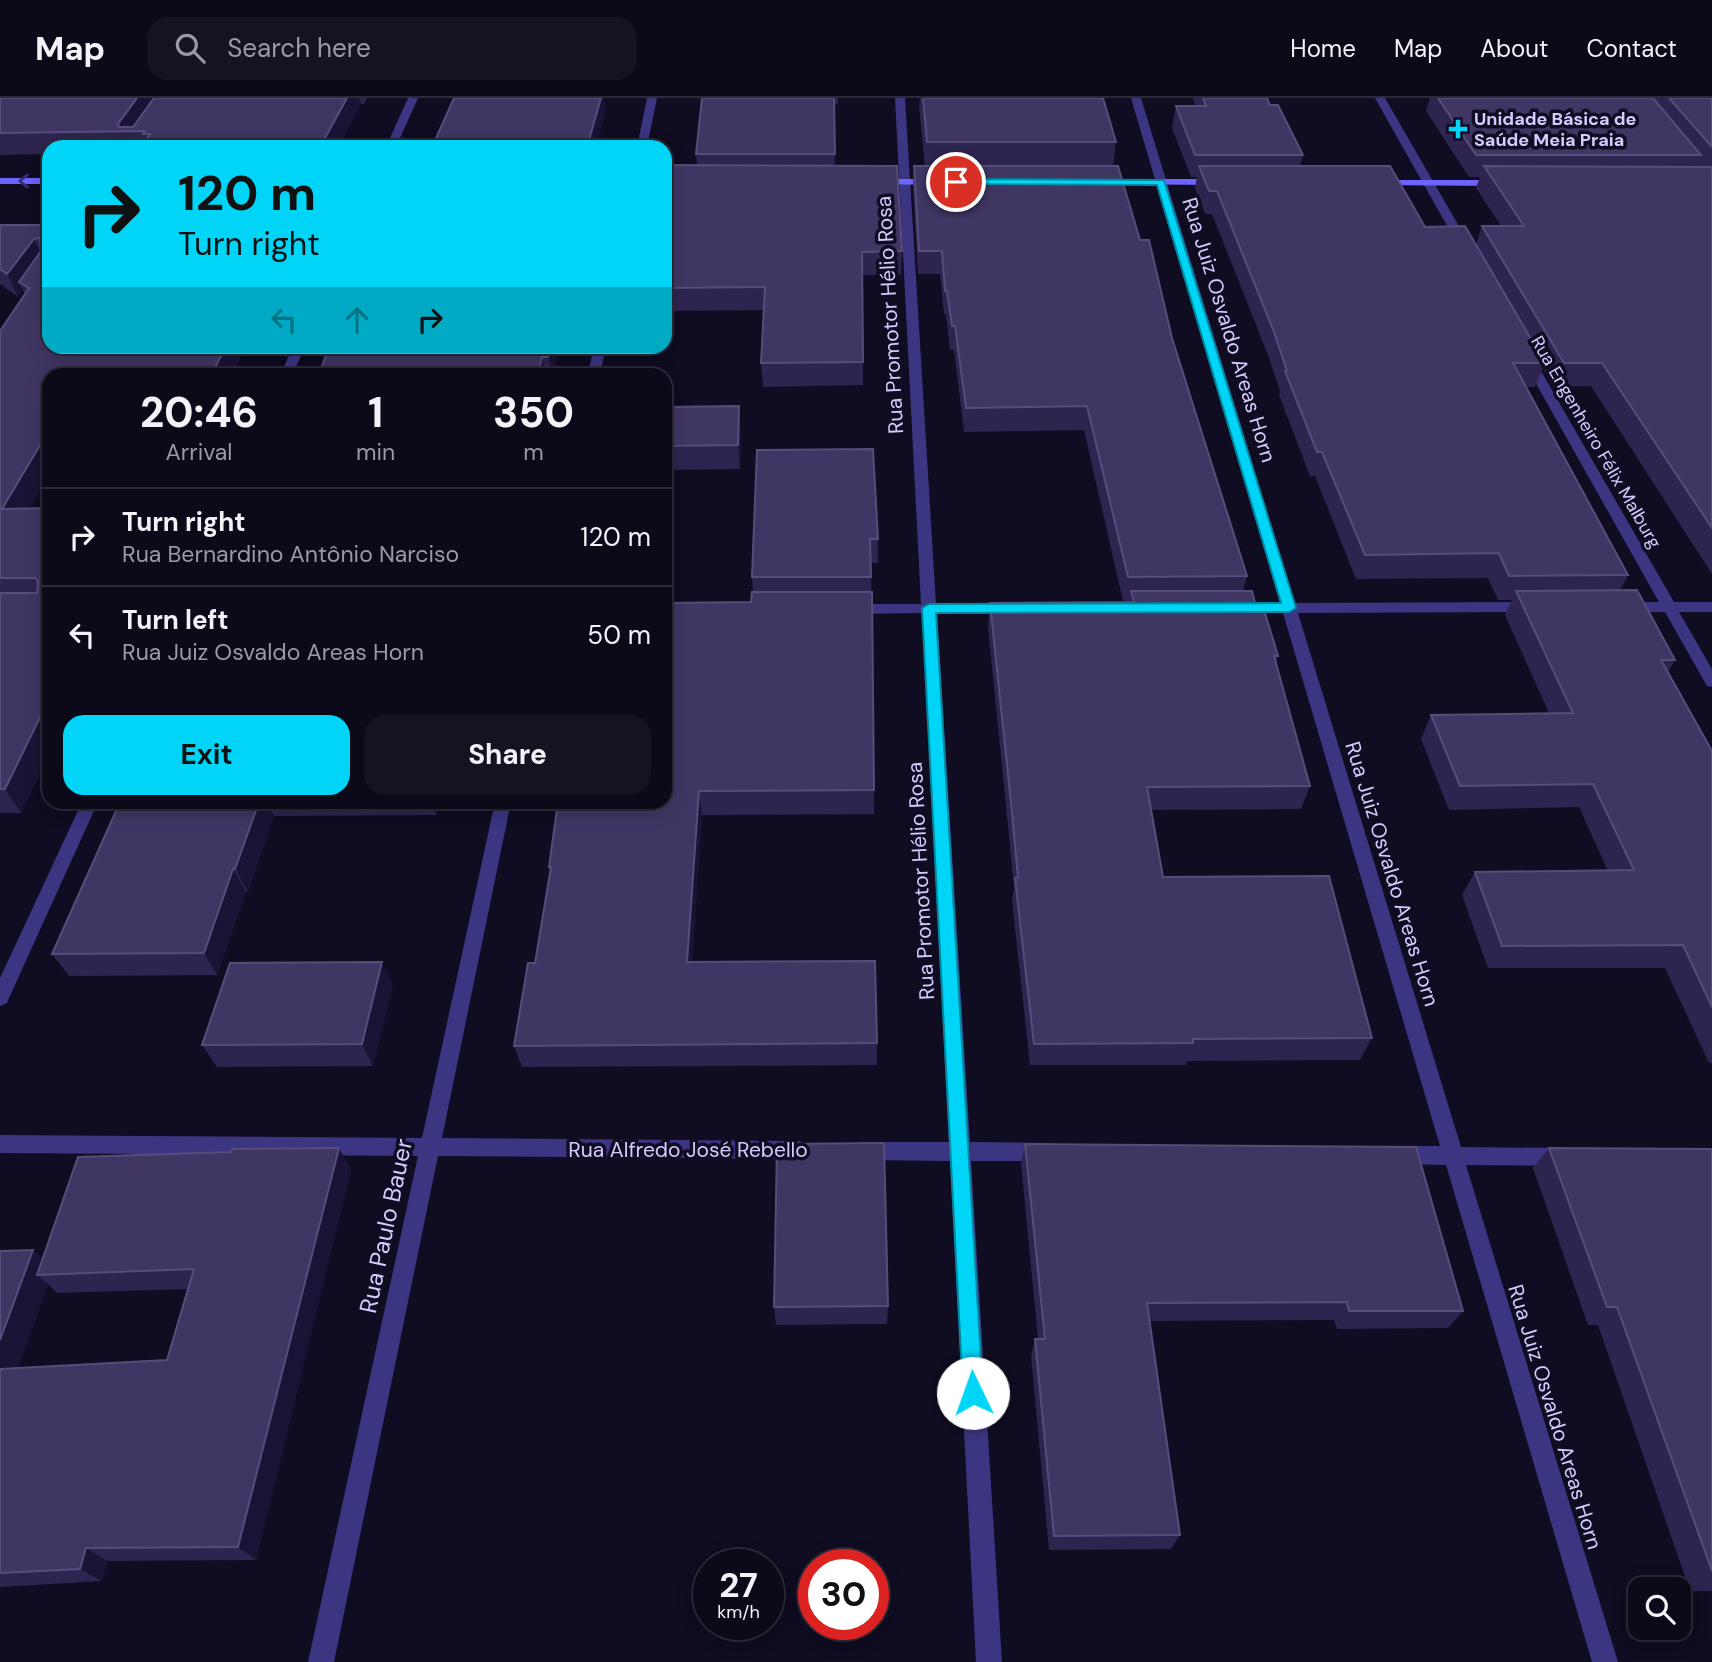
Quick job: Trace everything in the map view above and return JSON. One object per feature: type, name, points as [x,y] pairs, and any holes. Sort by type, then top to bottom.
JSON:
[{"type":"main road","points":[[0,181],[42,181]]},
{"type":"main road","points":[[865,182],[946,182]]},
{"type":"main road","points":[[1094,182],[1228,182]]},
{"type":"main road","points":[[1361,183],[1511,183]]},
{"type":"street","points":[[394,140],[414,98]]},
{"type":"street","points":[[643,140],[652,98]]},
{"type":"street","name":"Rua Promotor Hélio Rosa","points":[[900,98],[989,1662]]},
{"type":"street","name":"Rua Juiz Osvaldo Areas Horn","points":[[1136,98],[1605,1662]]},
{"type":"street","points":[[1380,98],[1469,255]]},
{"type":"street","name":"Rua Engenheiro Félix Malburg","points":[[1518,340],[1712,682]]},
{"type":"street","points":[[1220,608],[1547,607]]},
{"type":"street","points":[[1615,607],[1712,607]]},
{"type":"street","points":[[831,609],[1026,608]]},
{"type":"street","points":[[0,998],[87,809]]},
{"type":"street","name":"Rua Paulo Bauer","points":[[321,1662],[502,809]]},
{"type":"street","name":"Rua Alfredo José Rebello","points":[[0,1144],[820,1151]]},
{"type":"street","points":[[848,1151],[1069,1153]]},
{"type":"street","points":[[1370,1155],[1589,1157]]},
{"type":"building","points":[[0,98],[137,98],[118,124],[119,127],[133,127],[154,98],[347,98],[324,140],[146,140],[150,134],[143,134],[145,131],[0,133]]},
{"type":"building","points":[[454,98],[601,98],[589,140],[435,140]]},
{"type":"building","points":[[702,98],[834,98],[835,154],[696,154]]},
{"type":"building","points":[[923,98],[1103,98],[1116,142],[927,142]]},
{"type":"building","points":[[1203,98],[1267,98],[1270,105],[1278,105],[1303,155],[1195,155],[1176,106],[1206,106]]},
{"type":"building","points":[[1438,98],[1653,98],[1701,155],[1476,155]]},
{"type":"building","points":[[1669,98],[1712,98],[1712,147]]},
{"type":"building","points":[[672,165],[897,166],[902,251],[862,252],[863,362],[761,363],[765,287],[672,288]]},
{"type":"building","points":[[914,166],[1118,166],[1140,240],[1149,240],[1172,338],[1247,576],[1128,577],[1087,406],[966,408],[955,326],[952,326],[945,291],[942,251],[919,251]]},
{"type":"building","points":[[1199,166],[1390,166],[1425,227],[1465,226],[1545,363],[1513,363],[1628,575],[1509,576],[1499,553],[1365,555],[1322,452],[1317,452],[1285,371],[1274,332],[1217,191],[1209,191]]},
{"type":"building","points":[[1484,166],[1712,168],[1712,528],[1602,363],[1564,363],[1482,226],[1524,226]]},
{"type":"building","points":[[0,225],[42,225],[42,354],[222,354],[215,368],[42,368],[42,442],[2,509],[42,508],[42,713],[5,789],[0,789],[0,593],[37,593],[38,581],[35,578],[0,578],[0,331],[29,288],[19,282],[41,251],[40,238],[34,239],[7,274],[0,269]]},
{"type":"building","points":[[326,354],[549,354],[548,357],[542,357],[539,368],[321,368]]},
{"type":"building","points":[[739,406],[738,445],[672,446],[672,407]]},
{"type":"building","points":[[873,449],[878,539],[870,539],[871,577],[752,577],[757,450]]},
{"type":"building","points":[[1637,590],[1675,660],[1661,660],[1712,751],[1712,1007],[1683,945],[1502,946],[1475,872],[1634,870],[1593,784],[1460,786],[1431,715],[1573,713],[1516,591]]},
{"type":"building","points":[[1131,591],[1252,591],[1255,603],[1262,603],[1310,786],[1147,787],[1163,877],[1329,876],[1372,1038],[1193,1039],[1193,1043],[1034,1044],[1015,878],[1018,878],[990,603],[1134,602]]},
{"type":"building","points":[[752,592],[872,592],[874,790],[699,791],[687,962],[875,961],[877,1043],[514,1046],[528,963],[535,963],[551,867],[557,809],[672,809],[672,603],[751,602]]},
{"type":"building","points":[[117,809],[256,809],[204,953],[52,954]]},
{"type":"building","points":[[382,962],[362,1044],[202,1045],[230,963]]},
{"type":"building","points":[[884,1143],[888,1306],[774,1307],[777,1144]]},
{"type":"building","points":[[1025,1144],[1416,1147],[1463,1311],[1349,1311],[1347,1302],[1147,1303],[1180,1535],[1054,1536],[1035,1339],[1045,1339]]},
{"type":"building","points":[[339,1148],[238,1547],[86,1548],[80,1569],[0,1573],[0,1369],[167,1360],[194,1269],[37,1275],[78,1157],[231,1152],[232,1149]]},
{"type":"building","points":[[1549,1148],[1712,1149],[1712,1571],[1617,1307],[1607,1307]]},
{"type":"building","points":[[33,1250],[0,1340],[0,1251]]},
{"type":"place","name":"Unidade Básica de Saúde Meia Praia","points":[[1458,129]]},
{"type":"route","points":[[956,182],[1161,182],[1289,608],[929,608],[973,1393]]}]
